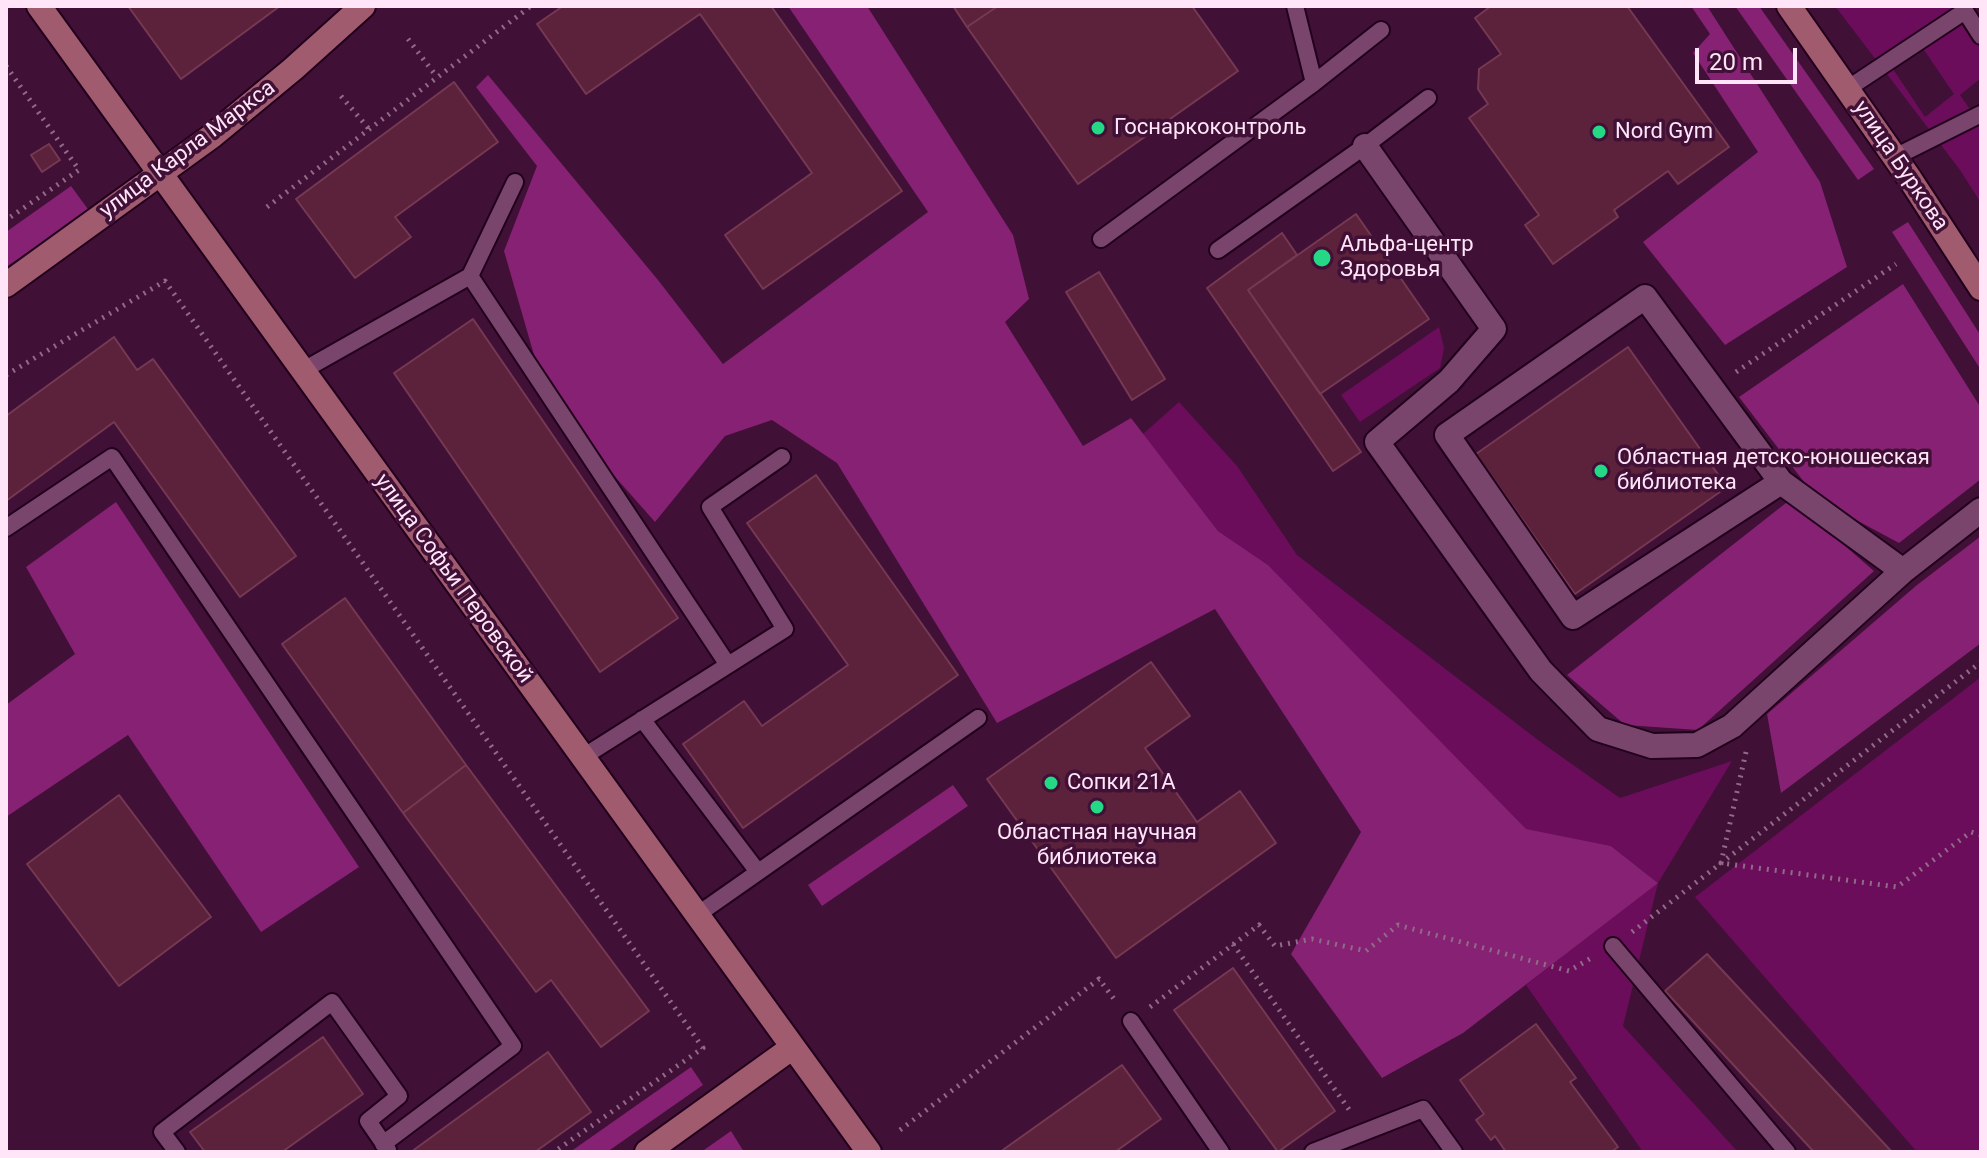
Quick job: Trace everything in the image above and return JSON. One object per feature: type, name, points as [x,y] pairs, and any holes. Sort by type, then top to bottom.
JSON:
[{"type":"street","name":"улица Софьи Перовской","points":[[39,6],[869,1152]]},
{"type":"street","name":"улица Карла Маркса","points":[[6,285],[222,127],[363,6]]},
{"type":"street","name":"улица Буркова","points":[[1789,6],[1895,157],[1981,288]]},
{"type":"street","points":[[1365,146],[1494,329],[1449,381],[1377,442],[1541,671],[1598,729],[1652,746],[1697,745],[1732,726],[1903,571],[1981,510]]},
{"type":"street","points":[[1781,482],[1573,617],[1447,435],[1645,297],[1781,482],[1903,571]]},
{"type":"street","points":[[647,1152],[793,1047]]},
{"type":"lane","points":[[1295,6],[1314,83]]},
{"type":"lane","points":[[1847,89],[1965,11],[1981,36]]},
{"type":"lane","points":[[1101,239],[1381,30]]},
{"type":"lane","points":[[1218,250],[1428,98]]},
{"type":"lane","points":[[1895,157],[1981,114]]},
{"type":"lane","points":[[302,371],[470,276],[515,182]]},
{"type":"lane","points":[[470,276],[728,665]]},
{"type":"lane","points":[[6,528],[112,457],[513,1046],[386,1148],[368,1121],[399,1096],[332,1002],[162,1132],[177,1152]]},
{"type":"lane","points":[[583,757],[785,629],[710,507],[782,457]]},
{"type":"lane","points":[[697,915],[978,718]]},
{"type":"lane","points":[[642,719],[758,872]]},
{"type":"lane","points":[[1613,946],[1787,1152]]},
{"type":"lane","points":[[1131,1021],[1221,1152]]},
{"type":"lane","points":[[1313,1152],[1423,1109],[1454,1152]]},
{"type":"path","points":[[267,207],[531,6]]},
{"type":"path","points":[[408,39],[437,77]]},
{"type":"path","points":[[6,66],[79,170],[6,220]]},
{"type":"path","points":[[341,96],[369,129]]},
{"type":"path","points":[[1712,388],[1896,264]]},
{"type":"path","points":[[6,375],[165,281],[703,1048],[554,1152]]},
{"type":"path","points":[[900,1130],[1099,979],[1131,1021],[1259,925],[1275,946],[1312,939],[1366,951],[1398,925],[1569,971],[1613,946],[1981,662]]},
{"type":"path","points":[[1721,863],[1756,704]]},
{"type":"path","points":[[1721,863],[1897,887],[1971,832],[1981,835]]},
{"type":"path","points":[[1233,944],[1364,1132]]},
{"type":"shaded area","points":[[788,6],[867,6],[1013,235],[1029,299],[1005,322],[1083,446],[1131,418],[1218,531],[1268,565],[1526,829],[1611,846],[1658,883],[1463,1033],[1382,1078],[1291,954],[1361,832],[1215,609],[997,723],[837,463],[772,420],[725,436],[655,522],[547,400],[504,251],[537,166],[476,87],[488,75],[658,280],[723,364],[928,212]]},
{"type":"shaded area","points":[[1691,6],[1707,6],[1820,182],[1847,267],[1725,345],[1643,242],[1758,152],[1693,53],[1710,34]]},
{"type":"shaded area","points":[[1735,6],[1759,6],[1874,169],[1858,180]]},
{"type":"shaded area","points":[[1835,6],[1965,6],[1981,28],[1981,78],[1960,95],[1981,125],[1981,203],[1960,170]],"holes":[[[1922,47],[1954,94],[1925,117],[1893,69]]]},
{"type":"shaded area","points":[[71,186],[90,212],[6,267],[6,232]]},
{"type":"shaded area","points":[[1908,222],[1981,336],[1981,370],[1892,232]]},
{"type":"shaded area","points":[[1903,284],[1981,408],[1981,479],[1899,543],[1817,499],[1739,397]]},
{"type":"shaded area","points":[[1439,327],[1444,348],[1440,368],[1360,422],[1341,395]]},
{"type":"shaded area","points":[[1179,402],[1237,466],[1297,555],[1542,743],[1620,798],[1732,761],[1658,883],[1623,1026],[1738,1152],[1643,1152],[1526,985],[1657,882],[1611,846],[1526,830],[1268,565],[1218,531],[1143,434]]},
{"type":"shaded area","points":[[1791,499],[1874,571],[1698,730],[1625,725],[1567,675]]},
{"type":"shaded area","points":[[116,502],[359,867],[261,932],[128,735],[6,817],[6,705],[75,654],[26,567]]},
{"type":"shaded area","points":[[1981,536],[1981,643],[1781,793],[1767,714],[1917,585]]},
{"type":"shaded area","points":[[1981,677],[1981,1152],[1917,1152],[1695,897]]},
{"type":"shaded area","points":[[953,785],[968,806],[822,906],[808,885]]},
{"type":"shaded area","points":[[691,1067],[703,1085],[607,1152],[570,1152]]},
{"type":"shaded area","points":[[731,1131],[744,1152],[701,1152]]},
{"type":"building","points":[[128,6],[280,6],[181,79]]},
{"type":"building","points":[[563,6],[771,6],[902,191],[763,289],[725,235],[812,173],[700,14],[586,94],[537,24]]},
{"type":"building","points":[[953,6],[998,6],[967,27]]},
{"type":"building","name":"Госнаркоконтроль","points":[[998,6],[1192,6],[1238,71],[1078,184],[967,27]]},
{"type":"building","name":"Nord Gym","points":[[1491,6],[1627,6],[1729,147],[1678,184],[1668,171],[1614,210],[1618,217],[1553,264],[1525,225],[1539,215],[1469,118],[1488,104],[1478,89],[1479,69],[1501,54],[1475,18]]},
{"type":"building","points":[[454,82],[498,142],[395,217],[411,237],[355,278],[296,199]]},
{"type":"building","points":[[49,144],[60,160],[42,172],[31,155]]},
{"type":"building","points":[[1356,214],[1429,319],[1320,394],[1248,290]]},
{"type":"building","points":[[1282,233],[1297,255],[1248,290],[1361,452],[1333,471],[1207,288]]},
{"type":"building","points":[[1099,272],[1165,379],[1132,400],[1066,292]]},
{"type":"building","points":[[473,319],[678,618],[600,672],[394,373]]},
{"type":"building","points":[[114,337],[137,370],[153,359],[296,556],[240,597],[114,422],[6,501],[6,416]]},
{"type":"building","name":"Областная детско-юношеская библиотека","points":[[1628,347],[1727,487],[1575,594],[1476,454]]},
{"type":"building","points":[[816,475],[958,675],[743,828],[683,744],[744,701],[762,726],[848,665],[747,523]]},
{"type":"building","points":[[345,598],[466,765],[403,813],[282,644]]},
{"type":"building","name":"Областная научная библиотека","points":[[1151,662],[1190,716],[1145,748],[1197,822],[1240,791],[1276,843],[1116,958],[987,779]]},
{"type":"building","points":[[466,765],[649,1011],[601,1047],[551,980],[536,992],[403,813]]},
{"type":"building","points":[[119,795],[211,917],[119,986],[27,864]]},
{"type":"building","points":[[1707,954],[1892,1152],[1814,1152],[1665,991]]},
{"type":"building","points":[[1233,968],[1335,1111],[1278,1152],[1174,1010]]},
{"type":"building","points":[[1536,1024],[1576,1078],[1570,1082],[1618,1147],[1611,1152],[1506,1152],[1495,1136],[1491,1140],[1476,1120],[1484,1114],[1460,1080]]},
{"type":"building","points":[[323,1037],[363,1094],[282,1152],[205,1152],[190,1132]]},
{"type":"building","points":[[548,1052],[591,1112],[535,1152],[411,1152]]},
{"type":"building","points":[[1122,1065],[1161,1119],[1115,1152],[1000,1152]]},
{"type":"place","name":"Госнаркоконтроль","points":[[1098,128]]},
{"type":"place","name":"Nord Gym","points":[[1599,132]]},
{"type":"place","name":"Альфа-центр Здоровья","points":[[1322,258]]},
{"type":"place","name":"Областная детско-юношеская библиотека","points":[[1601,471]]},
{"type":"place","name":"Сопки 21А","points":[[1051,783]]},
{"type":"place","name":"Областная научная библиотека","points":[[1097,807]]}]
